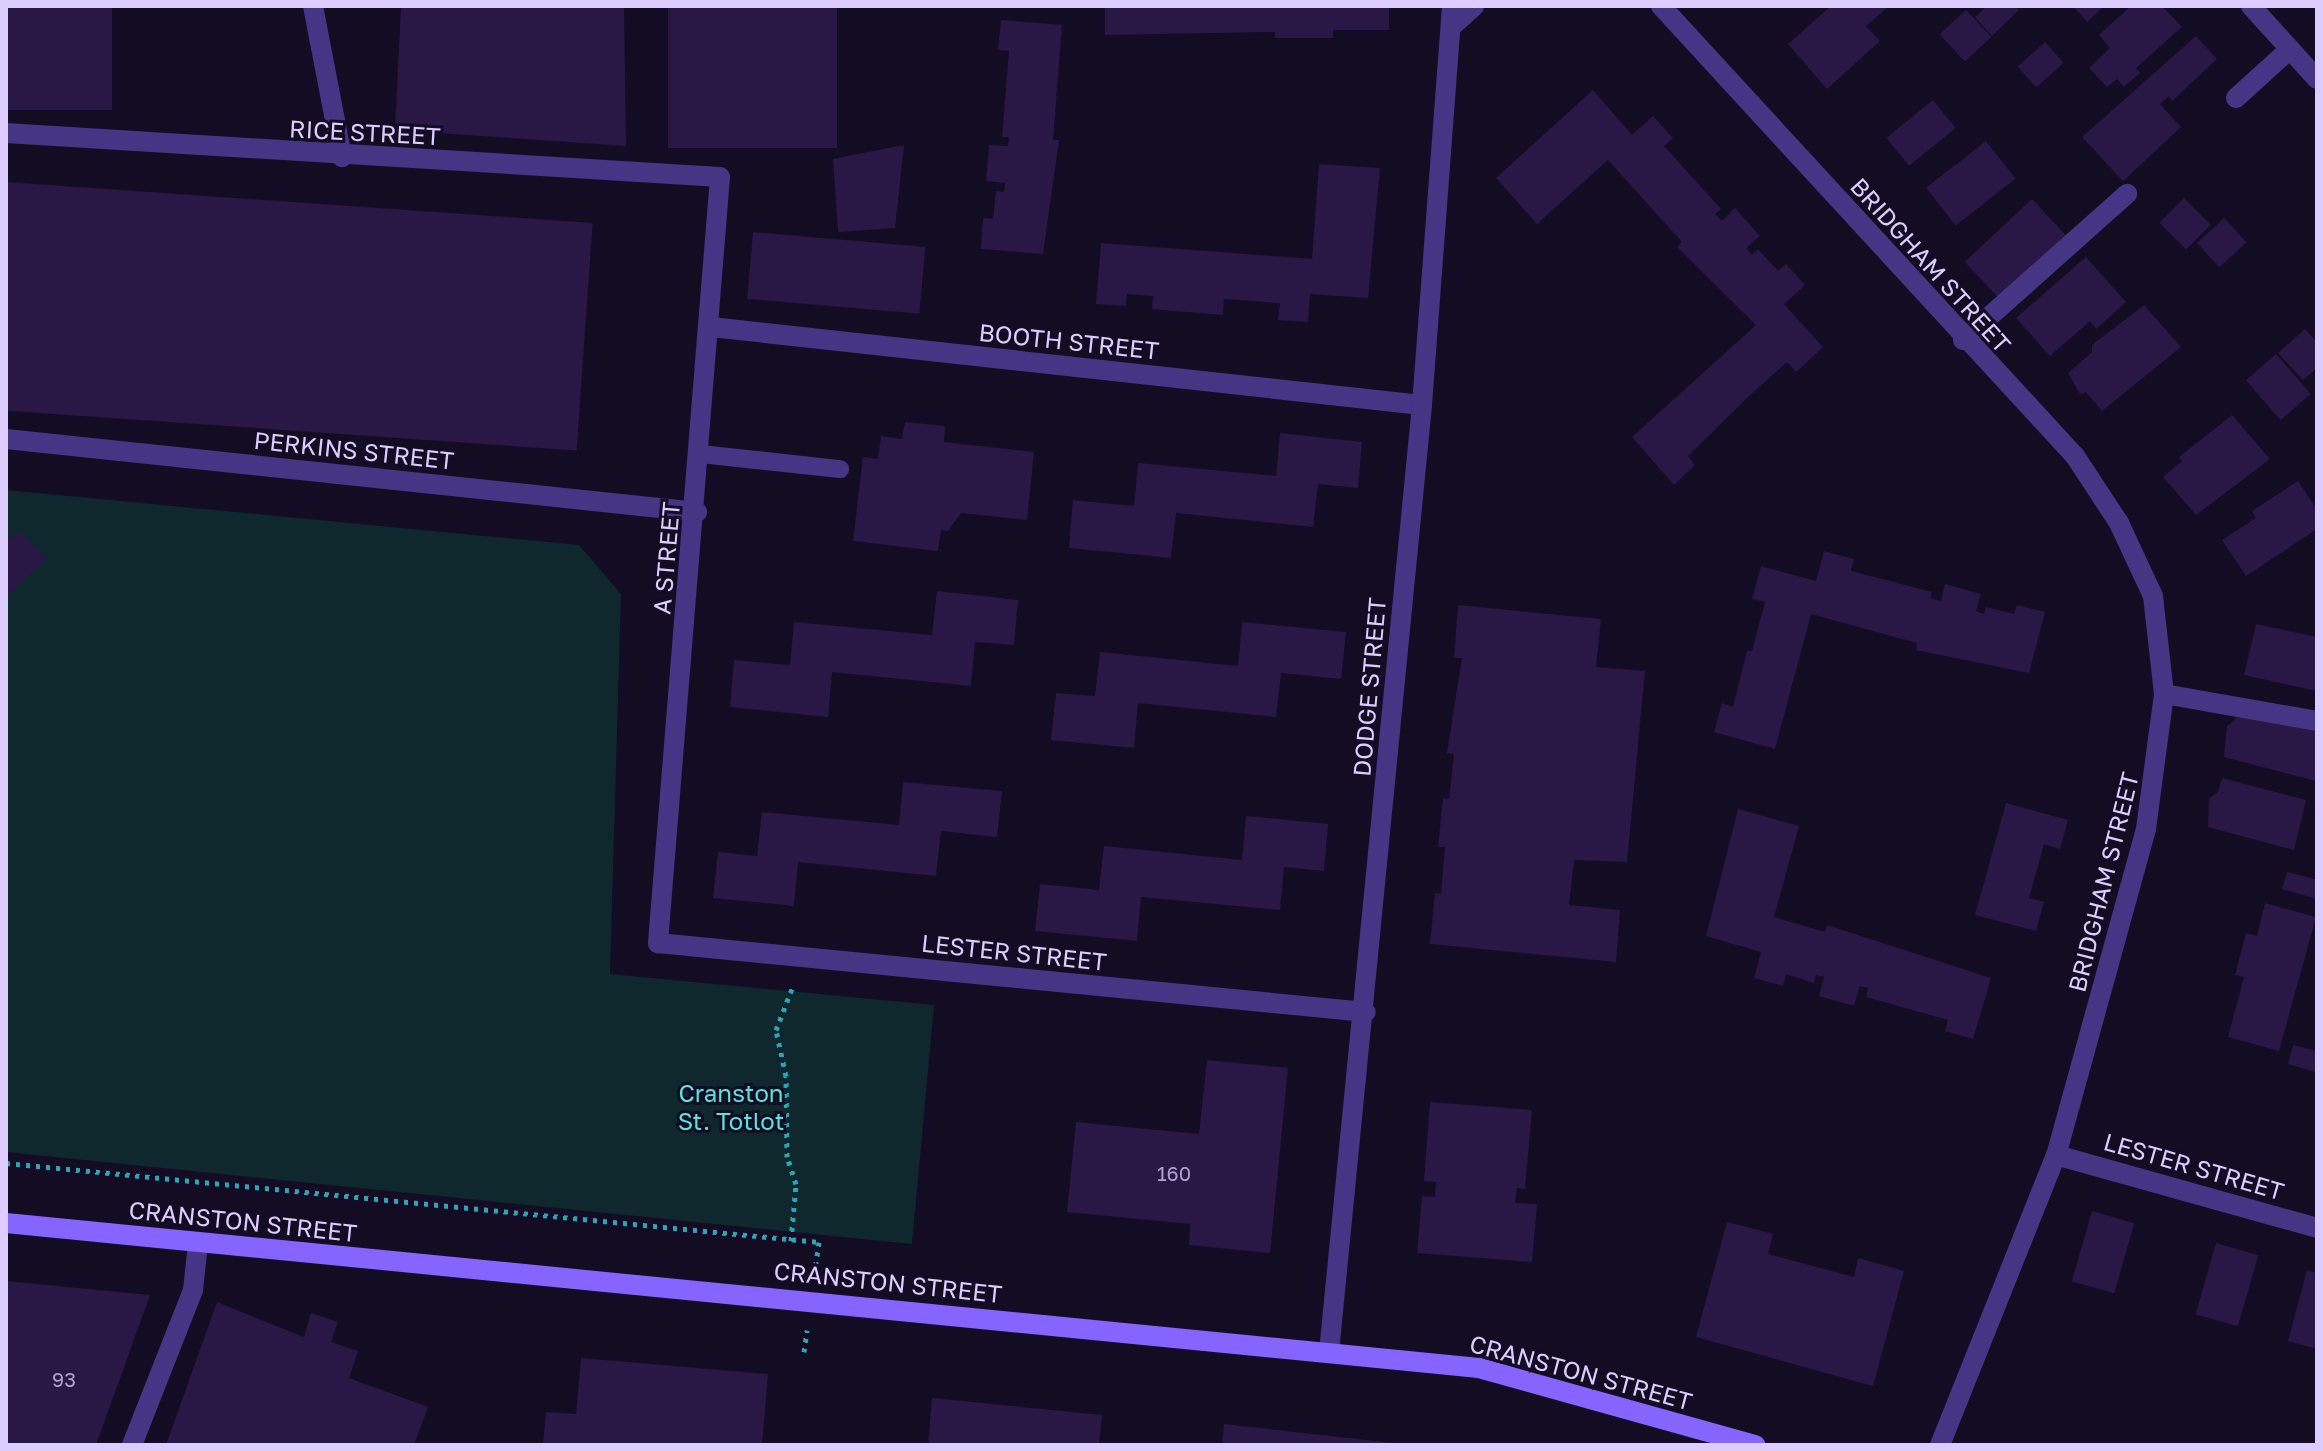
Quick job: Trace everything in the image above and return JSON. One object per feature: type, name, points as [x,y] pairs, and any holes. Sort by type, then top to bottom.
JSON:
[{"type":"main road","name":"CRANSTON STREET","points":[[6,1223],[1479,1368],[1755,1445]]},
{"type":"street","points":[[313,6],[342,157]]},
{"type":"street","name":"DODGE STREET","points":[[1329,1352],[1366,1012],[1422,405],[1452,16],[1474,6]]},
{"type":"street","name":"BRIDGHAM STREET","points":[[1661,6],[1963,340],[2075,456],[2119,523],[2153,596],[2164,694],[2149,816],[2056,1155],[1940,1445]]},
{"type":"street","points":[[2251,6],[2317,79]]},
{"type":"street","points":[[2236,98],[2290,49]]},
{"type":"street","name":"RICE STREET","points":[[6,133],[342,157],[720,177]]},
{"type":"street","name":"A STREET","points":[[658,943],[697,512],[720,177]]},
{"type":"street","points":[[1963,340],[2127,194]]},
{"type":"street","name":"BOOTH STREET","points":[[711,327],[1422,405]]},
{"type":"street","name":"PERKINS STREET","points":[[6,439],[697,512]]},
{"type":"street","points":[[2164,694],[2317,721]]},
{"type":"street","name":"LESTER STREET","points":[[658,943],[1366,1012]]},
{"type":"street","name":"LESTER STREET","points":[[2056,1155],[2317,1228]]},
{"type":"street","points":[[132,1445],[193,1290],[198,1243]]},
{"type":"lane","points":[[701,454],[840,469]]},
{"type":"path","points":[[791,1241],[796,1184],[787,1157],[786,1076],[776,1030],[792,992],[796,957]]},
{"type":"path","points":[[6,1163],[819,1242]]},
{"type":"green space","name":"Cranston St. Totlot","points":[[6,490],[579,545],[621,594],[610,974],[934,1005],[912,1244],[6,1152]]},
{"type":"building","points":[[6,6],[112,6],[112,110],[6,110]]},
{"type":"building","points":[[401,6],[624,6],[626,146],[395,130]]},
{"type":"building","points":[[668,6],[837,6],[837,148],[668,148]]},
{"type":"building","points":[[1105,6],[1389,6],[1389,30],[1333,30],[1333,38],[1275,38],[1275,32],[1105,35]]},
{"type":"building","points":[[1831,6],[1887,8],[1866,26],[1880,41],[1827,89],[1788,44]]},
{"type":"building","points":[[1987,6],[2015,6],[2019,10],[1992,36],[1975,17]]},
{"type":"building","points":[[2073,6],[2104,6],[2087,22]]},
{"type":"building","points":[[2131,6],[2162,6],[2182,27],[2136,68],[2140,73],[2124,87],[2117,79],[2107,87],[2089,68],[2110,48],[2099,35]]},
{"type":"building","points":[[1966,10],[1991,37],[1965,62],[1940,35]]},
{"type":"building","points":[[1001,20],[1062,25],[1053,140],[1059,140],[1043,254],[981,249],[983,218],[993,219],[996,191],[1004,192],[1005,183],[986,181],[989,145],[1008,146],[1009,137],[1002,137],[1009,51],[998,50]]},
{"type":"building","points":[[2196,36],[2217,59],[2172,101],[2169,96],[2160,104],[2181,127],[2123,181],[2082,137]]},
{"type":"building","points":[[2045,42],[2064,63],[2036,88],[2018,67]]},
{"type":"building","points":[[1593,90],[1632,135],[1653,116],[1673,138],[1664,146],[1721,209],[1715,214],[1722,221],[1735,208],[1760,236],[1746,248],[1752,255],[1758,249],[1778,271],[1786,264],[1805,285],[1784,304],[1823,347],[1796,372],[1787,362],[1748,397],[1688,456],[1695,465],[1674,485],[1632,437],[1756,325],[1677,247],[1682,242],[1608,160],[1537,224],[1496,178]]},
{"type":"building","points":[[1933,100],[1956,128],[1909,166],[1886,138]]},
{"type":"building","points":[[1986,141],[2016,179],[1956,226],[1926,188]]},
{"type":"building","points":[[904,145],[895,228],[838,232],[833,159]]},
{"type":"building","points":[[1319,164],[1380,168],[1368,298],[1310,294],[1308,322],[1278,320],[1280,303],[1224,299],[1223,315],[1152,309],[1153,296],[1127,294],[1126,306],[1096,304],[1101,243],[1312,259]]},
{"type":"building","points":[[6,182],[593,223],[577,450],[6,411]]},
{"type":"building","points":[[2184,198],[2211,225],[2186,250],[2159,223]]},
{"type":"building","points":[[2032,199],[2066,236],[1999,298],[1965,262]]},
{"type":"building","points":[[2224,218],[2247,242],[2219,267],[2197,243]]},
{"type":"building","points":[[753,232],[925,247],[920,314],[747,299]]},
{"type":"building","points":[[2086,257],[2126,302],[2096,329],[2090,321],[2050,356],[2016,318]]},
{"type":"building","points":[[2144,305],[2181,347],[2102,411],[2086,392],[2080,394],[2068,373],[2092,352],[2092,345]]},
{"type":"building","points":[[2305,329],[2317,342],[2317,368],[2303,380],[2278,353]]},
{"type":"building","points":[[2276,354],[2311,394],[2281,420],[2246,380]]},
{"type":"building","points":[[2232,415],[2270,459],[2196,515],[2163,477],[2182,461],[2179,457]]},
{"type":"building","points":[[905,422],[945,426],[944,442],[1034,452],[1027,520],[961,513],[948,531],[941,530],[938,551],[853,541],[863,457],[878,459],[881,436],[902,439]]},
{"type":"building","points":[[1280,433],[1362,442],[1358,488],[1318,484],[1313,527],[1176,513],[1171,558],[1069,548],[1073,500],[1134,506],[1138,463],[1276,476]]},
{"type":"building","points":[[2298,481],[2317,510],[2317,529],[2246,576],[2222,540],[2256,518],[2252,511]]},
{"type":"building","points":[[19,531],[47,558],[6,597],[6,543]]},
{"type":"building","points":[[1824,551],[1854,559],[1851,571],[1932,592],[1930,598],[1941,601],[1945,584],[1981,594],[1976,611],[1984,614],[1986,607],[2014,614],[2017,605],[2045,612],[2029,673],[1916,650],[1917,643],[1811,614],[1775,749],[1714,732],[1722,703],[1733,707],[1747,651],[1752,651],[1765,602],[1752,599],[1761,566],[1816,581]]},
{"type":"building","points":[[937,591],[1018,600],[1014,645],[975,642],[971,686],[832,672],[828,717],[730,707],[734,660],[790,665],[794,622],[932,635]]},
{"type":"building","points":[[1458,605],[1601,619],[1596,667],[1645,671],[1627,862],[1574,860],[1569,905],[1620,910],[1616,962],[1430,944],[1435,893],[1441,894],[1445,847],[1438,847],[1443,798],[1449,799],[1454,754],[1447,753],[1462,658],[1454,658]]},
{"type":"building","points":[[1242,622],[1346,632],[1341,679],[1281,673],[1276,717],[1138,703],[1134,748],[1051,740],[1056,693],[1095,696],[1100,652],[1238,666]]},
{"type":"building","points":[[2256,624],[2317,637],[2317,691],[2244,675]]},
{"type":"building","points":[[2240,705],[2317,726],[2316,781],[2224,757],[2227,726],[2235,720]]},
{"type":"building","points":[[2222,778],[2306,800],[2294,850],[2208,827],[2209,798],[2218,792]]},
{"type":"building","points":[[903,782],[1002,791],[997,837],[941,831],[936,876],[798,862],[794,906],[713,898],[718,852],[757,856],[762,812],[899,825]]},
{"type":"building","points":[[2006,803],[2068,820],[2060,849],[2044,844],[2029,898],[2044,902],[2036,931],[1975,915]]},
{"type":"building","points":[[1738,809],[1799,826],[1774,917],[1825,932],[1827,925],[1991,978],[1973,1039],[1945,1031],[1948,1020],[1866,997],[1868,988],[1860,986],[1854,1006],[1819,996],[1824,977],[1816,975],[1814,983],[1786,974],[1783,986],[1754,978],[1761,952],[1706,936]]},
{"type":"building","points":[[1246,816],[1328,824],[1324,871],[1284,867],[1280,910],[1141,897],[1137,941],[1035,931],[1040,884],[1099,890],[1104,846],[1242,860]]},
{"type":"building","points":[[2287,872],[2317,880],[2317,899],[2282,889]]},
{"type":"building","points":[[2265,903],[2316,917],[2279,1051],[2228,1037],[2244,977],[2235,975],[2246,933],[2257,936]]},
{"type":"building","points":[[2293,1045],[2317,1051],[2315,1072],[2288,1064]]},
{"type":"building","points":[[1207,1060],[1288,1068],[1270,1253],[1189,1245],[1190,1224],[1067,1212],[1076,1122],[1199,1134]]},
{"type":"building","points":[[1430,1102],[1532,1110],[1525,1189],[1517,1188],[1515,1203],[1537,1204],[1532,1262],[1417,1253],[1422,1196],[1435,1197],[1436,1182],[1424,1181]]},
{"type":"building","points":[[2092,1211],[2134,1223],[2114,1293],[2072,1281]]},
{"type":"building","points":[[1727,1222],[1773,1234],[1768,1254],[1854,1277],[1858,1258],[1904,1271],[1873,1386],[1696,1337]]},
{"type":"building","points":[[2216,1243],[2258,1255],[2238,1326],[2196,1314]]},
{"type":"building","points":[[2307,1270],[2317,1273],[2317,1349],[2288,1341]]},
{"type":"building","points":[[6,1281],[150,1295],[96,1445],[6,1445]]},
{"type":"building","points":[[217,1302],[304,1337],[311,1313],[338,1322],[331,1342],[358,1351],[349,1378],[428,1407],[414,1445],[166,1445]]},
{"type":"building","points":[[581,1358],[768,1374],[762,1445],[543,1445],[546,1412],[576,1414]]},
{"type":"building","points":[[932,1398],[1102,1415],[1099,1445],[928,1445]]},
{"type":"building","points":[[1224,1424],[1394,1443],[1394,1445],[1222,1445]]}]
